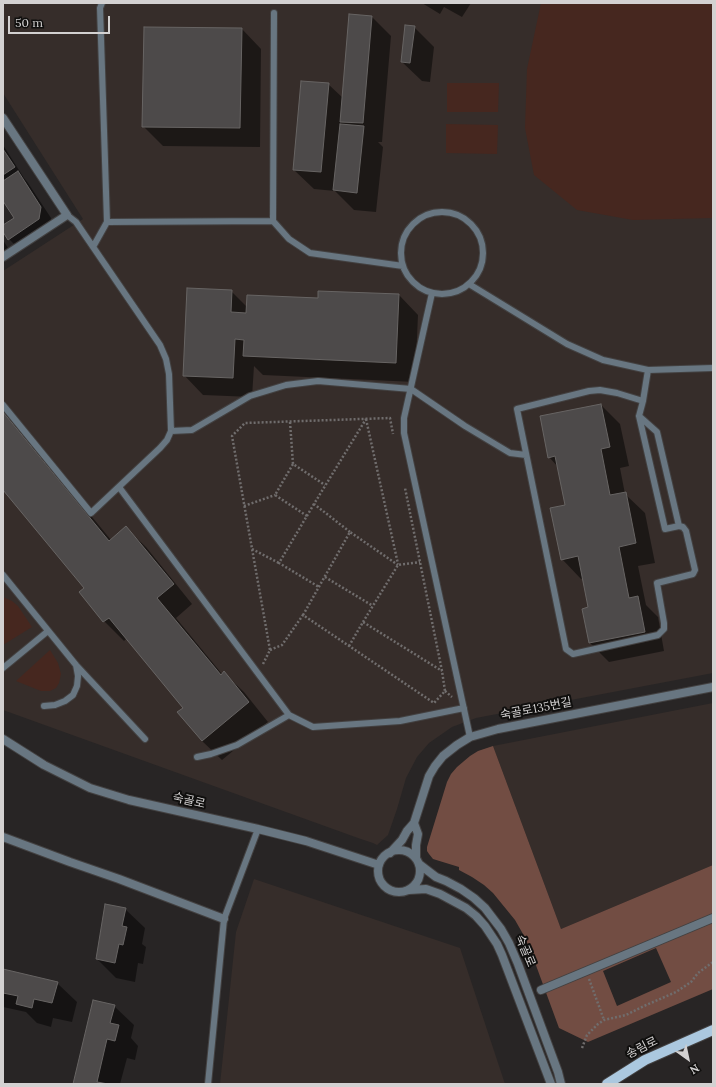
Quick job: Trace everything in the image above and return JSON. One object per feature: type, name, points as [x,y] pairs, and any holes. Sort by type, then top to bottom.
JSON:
[{"type":"main road","name":"송림로","points":[[607,1084],[645,1060],[713,1030]]},
{"type":"street","points":[[3,118],[67,215],[3,257]]},
{"type":"street","name":"숙골로135번길","points":[[390,853],[402,840],[414,823],[429,776],[435,766],[443,756],[470,737],[498,728],[713,687]]},
{"type":"street","name":"숙골로","points":[[3,738],[44,765],[90,788],[129,800],[306,841],[379,865],[379,877],[382,883],[391,891],[403,892],[409,890],[426,890],[440,894],[466,908],[485,926],[497,944],[550,1084]]},
{"type":"street","name":"숙골로135번길","points":[[414,823],[418,834],[416,845],[417,861]]},
{"type":"street","points":[[3,837],[224,919]]},
{"type":"street","name":"숙골로","points":[[390,853],[395,851],[407,852],[436,877],[461,889],[474,898],[501,929],[518,964],[558,1072],[561,1084]]},
{"type":"street","points":[[379,865],[390,853]]},
{"type":"street","points":[[409,890],[418,881],[420,876],[417,861]]},
{"type":"street","points":[[541,990],[713,918]]},
{"type":"lane","points":[[93,247],[107,222],[100,8],[102,3]]},
{"type":"lane","points":[[274,13],[273,221],[289,239],[310,253],[403,266]]},
{"type":"lane","points":[[442,211],[452,212],[462,216],[470,222],[481,238],[483,258],[481,268],[476,277],[469,284],[455,292],[440,294],[424,290],[411,280],[403,266],[401,247],[403,238],[415,221],[433,212],[442,211]]},
{"type":"lane","points":[[3,405],[91,513],[160,448],[167,440],[171,431],[169,374],[166,359],[160,345],[76,222],[67,215]]},
{"type":"lane","points":[[107,222],[273,221]]},
{"type":"lane","points":[[469,284],[567,344],[603,360],[648,370],[713,368]]},
{"type":"lane","points":[[432,293],[404,418],[404,433],[470,737]]},
{"type":"lane","points":[[643,401],[617,393],[600,390],[589,391],[517,409],[566,649],[573,654],[658,635],[664,629],[664,623],[657,583],[692,574],[695,570],[684,527],[679,526],[665,529],[639,416],[643,401],[648,370]]},
{"type":"lane","points":[[171,431],[192,430],[250,396],[286,385],[318,381],[411,389],[465,426],[510,453],[526,455]]},
{"type":"lane","points":[[639,416],[658,432],[679,526]]},
{"type":"lane","points":[[119,488],[289,715],[313,727],[400,721],[464,708]]},
{"type":"lane","points":[[3,576],[76,665],[145,739]]},
{"type":"lane","points":[[3,668],[48,631]]},
{"type":"lane","points":[[44,706],[55,705],[65,701],[72,695],[77,686],[78,676],[76,665]]},
{"type":"lane","points":[[196,757],[211,754],[237,745],[289,715]]},
{"type":"lane","points":[[208,1084],[224,919],[258,829]]},
{"type":"path","points":[[258,673],[270,650],[232,436],[244,423],[390,418],[395,441]]},
{"type":"path","points":[[279,563],[366,419]]},
{"type":"path","points":[[349,646],[398,565],[366,419]]},
{"type":"path","points":[[244,506],[275,495],[292,464],[290,422]]},
{"type":"path","points":[[292,464],[325,485]]},
{"type":"path","points":[[303,615],[434,703],[445,691],[404,486]]},
{"type":"path","points":[[275,495],[307,516]]},
{"type":"path","points":[[314,504],[350,532],[398,565],[420,562]]},
{"type":"path","points":[[270,650],[282,645],[303,615],[350,532]]},
{"type":"path","points":[[252,548],[319,587]]},
{"type":"path","points":[[325,577],[373,606]]},
{"type":"path","points":[[363,622],[442,671]]},
{"type":"path","points":[[582,1048],[587,1035],[604,1020],[626,1015],[676,992],[691,982],[698,973],[713,962]]},
{"type":"path","points":[[586,971],[604,1020]]},
{"type":"shaded area","points":[[3,3],[713,3],[713,673],[476,718],[452,727],[429,743],[417,757],[406,778],[388,835],[377,845],[3,710],[3,271],[83,219],[3,93]]},
{"type":"shaded area","points":[[541,3],[713,3],[713,218],[633,220],[577,210],[534,175],[525,128],[527,69]]},
{"type":"shaded area","points":[[447,83],[499,83],[498,112],[447,112]]},
{"type":"shaded area","points":[[446,124],[498,125],[497,154],[446,153]]},
{"type":"shaded area","points":[[3,597],[12,601],[18,606],[32,627],[3,645]]},
{"type":"shaded area","points":[[50,650],[58,663],[61,674],[56,688],[50,691],[41,691],[16,681]]},
{"type":"shaded area","points":[[713,703],[713,865],[561,929],[493,746]]},
{"type":"shaded area","points":[[493,746],[561,929],[713,865],[713,989],[588,1042],[559,1028],[530,949],[515,920],[493,893],[484,885],[459,870],[459,867],[433,859],[427,851],[447,782],[451,774],[457,767],[478,751]],"holes":[[[656,948],[671,982],[617,1006],[603,971]]]},
{"type":"shaded area","points":[[254,879],[460,948],[505,1084],[220,1084],[236,932]]},
{"type":"building","points":[[349,14],[372,16],[363,123],[340,122]]},
{"type":"building","points":[[405,25],[415,26],[410,63],[401,62]]},
{"type":"building","points":[[144,27],[242,28],[240,128],[142,127]]},
{"type":"building","points":[[301,81],[329,83],[321,172],[293,170]]},
{"type":"building","points":[[340,124],[364,126],[357,193],[333,190]]},
{"type":"building","points":[[3,149],[15,167],[3,175]]},
{"type":"building","points":[[18,171],[41,207],[39,219],[8,240],[3,232],[3,225],[14,218],[3,201],[3,181]]},
{"type":"building","points":[[187,288],[232,290],[231,312],[246,313],[247,295],[318,298],[318,291],[399,294],[396,363],[243,356],[244,340],[235,339],[233,378],[183,376]]},
{"type":"building","points":[[601,404],[610,447],[601,449],[610,495],[626,492],[636,543],[619,547],[629,598],[638,596],[645,632],[589,643],[582,609],[588,607],[578,556],[561,560],[550,508],[565,505],[555,456],[548,458],[540,416]]},
{"type":"building","points":[[3,412],[109,541],[126,526],[174,584],[157,598],[221,675],[224,671],[249,702],[202,741],[177,712],[183,708],[109,618],[103,622],[79,592],[84,588],[3,490]]},
{"type":"building","points":[[105,904],[126,908],[122,926],[127,927],[123,945],[119,944],[115,963],[96,959]]},
{"type":"building","points":[[3,969],[58,982],[52,1003],[34,999],[32,1008],[16,1004],[18,996],[3,993]]},
{"type":"building","points":[[93,1000],[115,1005],[110,1023],[119,1025],[115,1041],[107,1039],[97,1082],[108,1084],[73,1084]]}]
